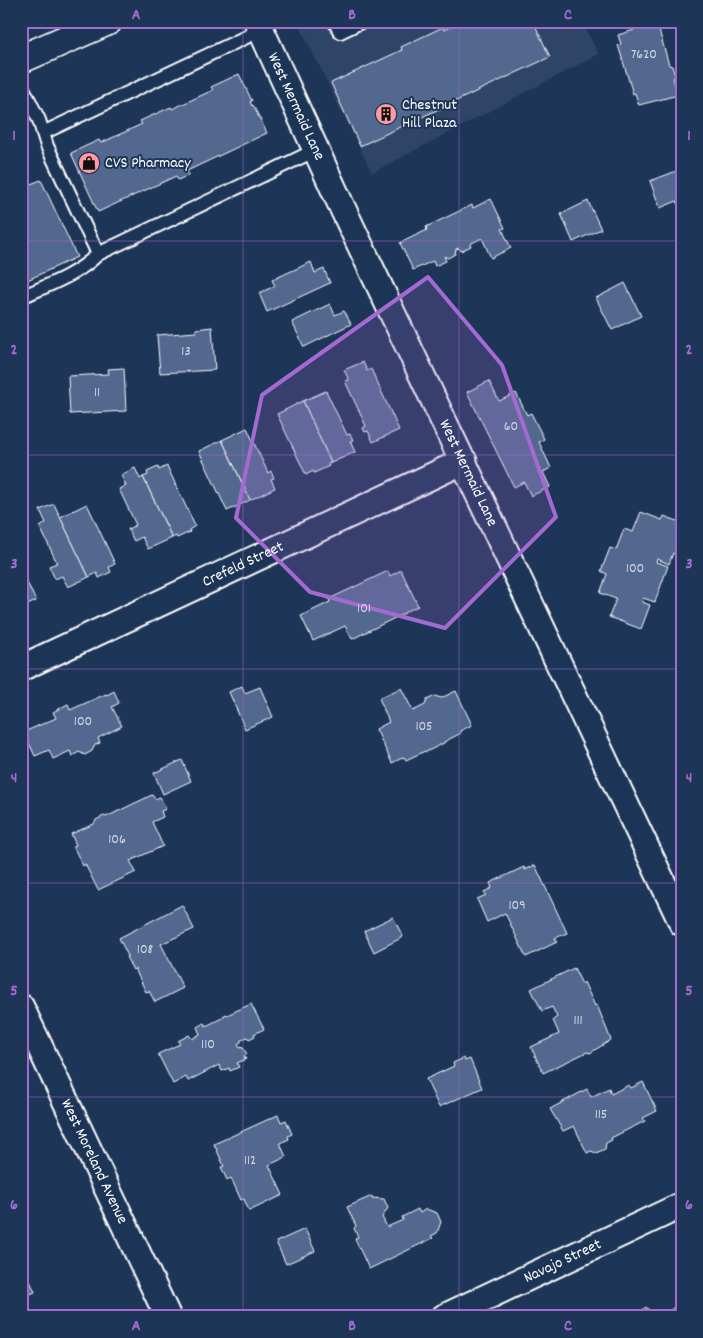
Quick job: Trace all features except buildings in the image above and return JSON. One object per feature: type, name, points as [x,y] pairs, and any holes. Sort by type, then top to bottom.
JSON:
[{"type":"main road","points":[[21,59],[108,21]]},
{"type":"street","name":"West Mermaid Lane","points":[[259,26],[682,923]]},
{"type":"street","name":"Crefeld Street","points":[[21,668],[464,461]]},
{"type":"street","name":"West Moreland Avenue","points":[[21,1007],[168,1317]]},
{"type":"street","name":"Navajo Street","points":[[444,1317],[682,1205]]},
{"type":"lane","points":[[334,21],[340,32],[363,21]]},
{"type":"lane","points":[[43,133],[259,26]]},
{"type":"lane","points":[[21,84],[39,120],[47,146],[98,254]]},
{"type":"lane","points":[[21,297],[70,275],[86,266],[98,254],[316,150]]},
{"type":"highlighted area","points":[[428,277],[502,365],[556,517],[445,628],[310,592],[236,518],[262,395]]},
{"type":"shaded area","name":"Chestnut Hill Plaza","points":[[297,21],[581,21],[599,54],[372,173]]},
{"type":"place","name":"Chestnut Hill Plaza","points":[[386,114]]},
{"type":"place","name":"CVS Pharmacy","points":[[89,163]]}]
